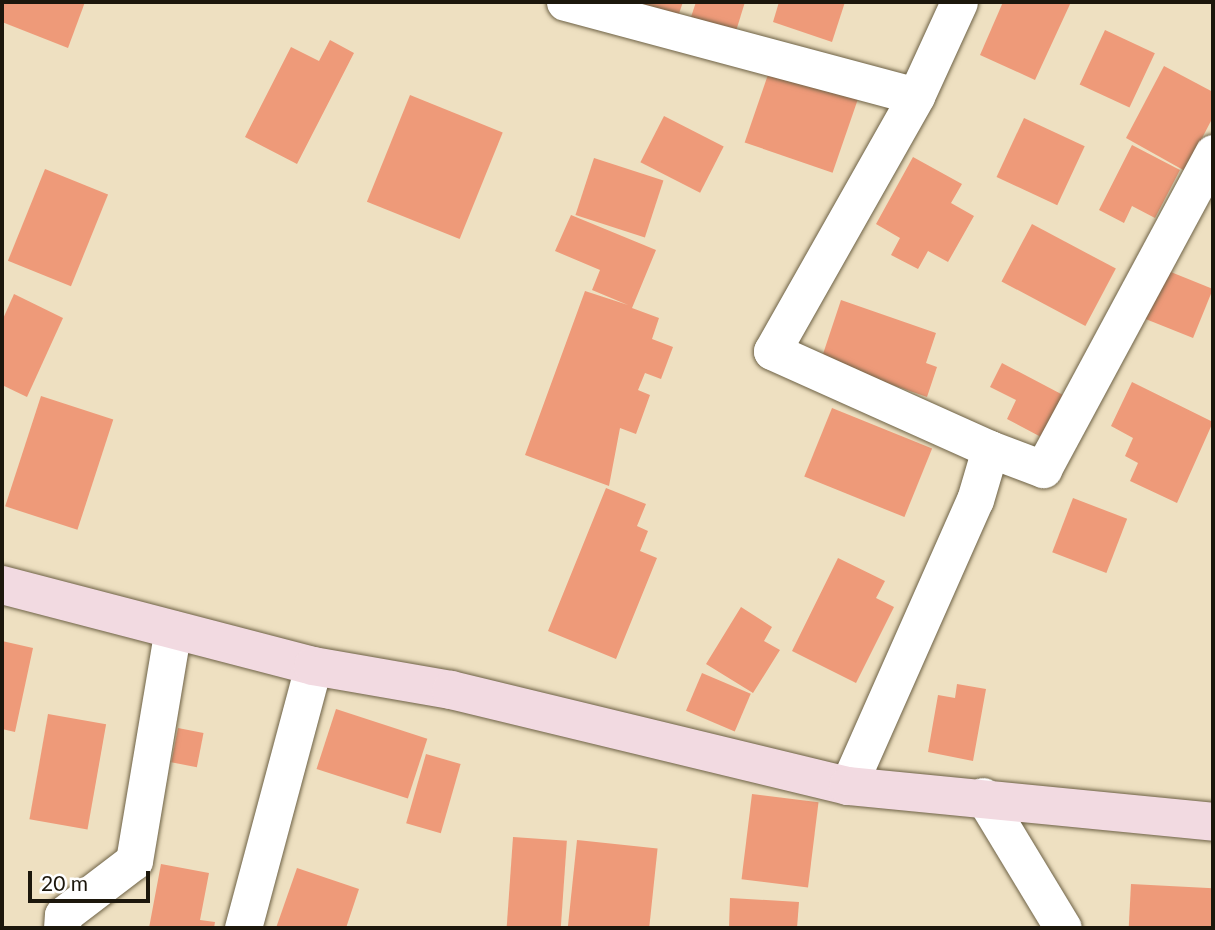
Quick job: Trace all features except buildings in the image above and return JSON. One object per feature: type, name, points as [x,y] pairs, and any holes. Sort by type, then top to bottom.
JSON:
[{"type":"street","points":[[565,2],[916,96]]},
{"type":"street","points":[[959,2],[916,96],[772,351],[990,449],[1043,469],[1213,152]]},
{"type":"street","points":[[848,786],[975,500],[990,449]]},
{"type":"street","points":[[2,585],[313,666],[451,690],[848,786],[983,796],[1213,822]]},
{"type":"street","points":[[62,928],[63,915],[134,861],[173,629]]},
{"type":"street","points":[[243,928],[313,666]]},
{"type":"street","points":[[983,796],[1063,928]]}]
